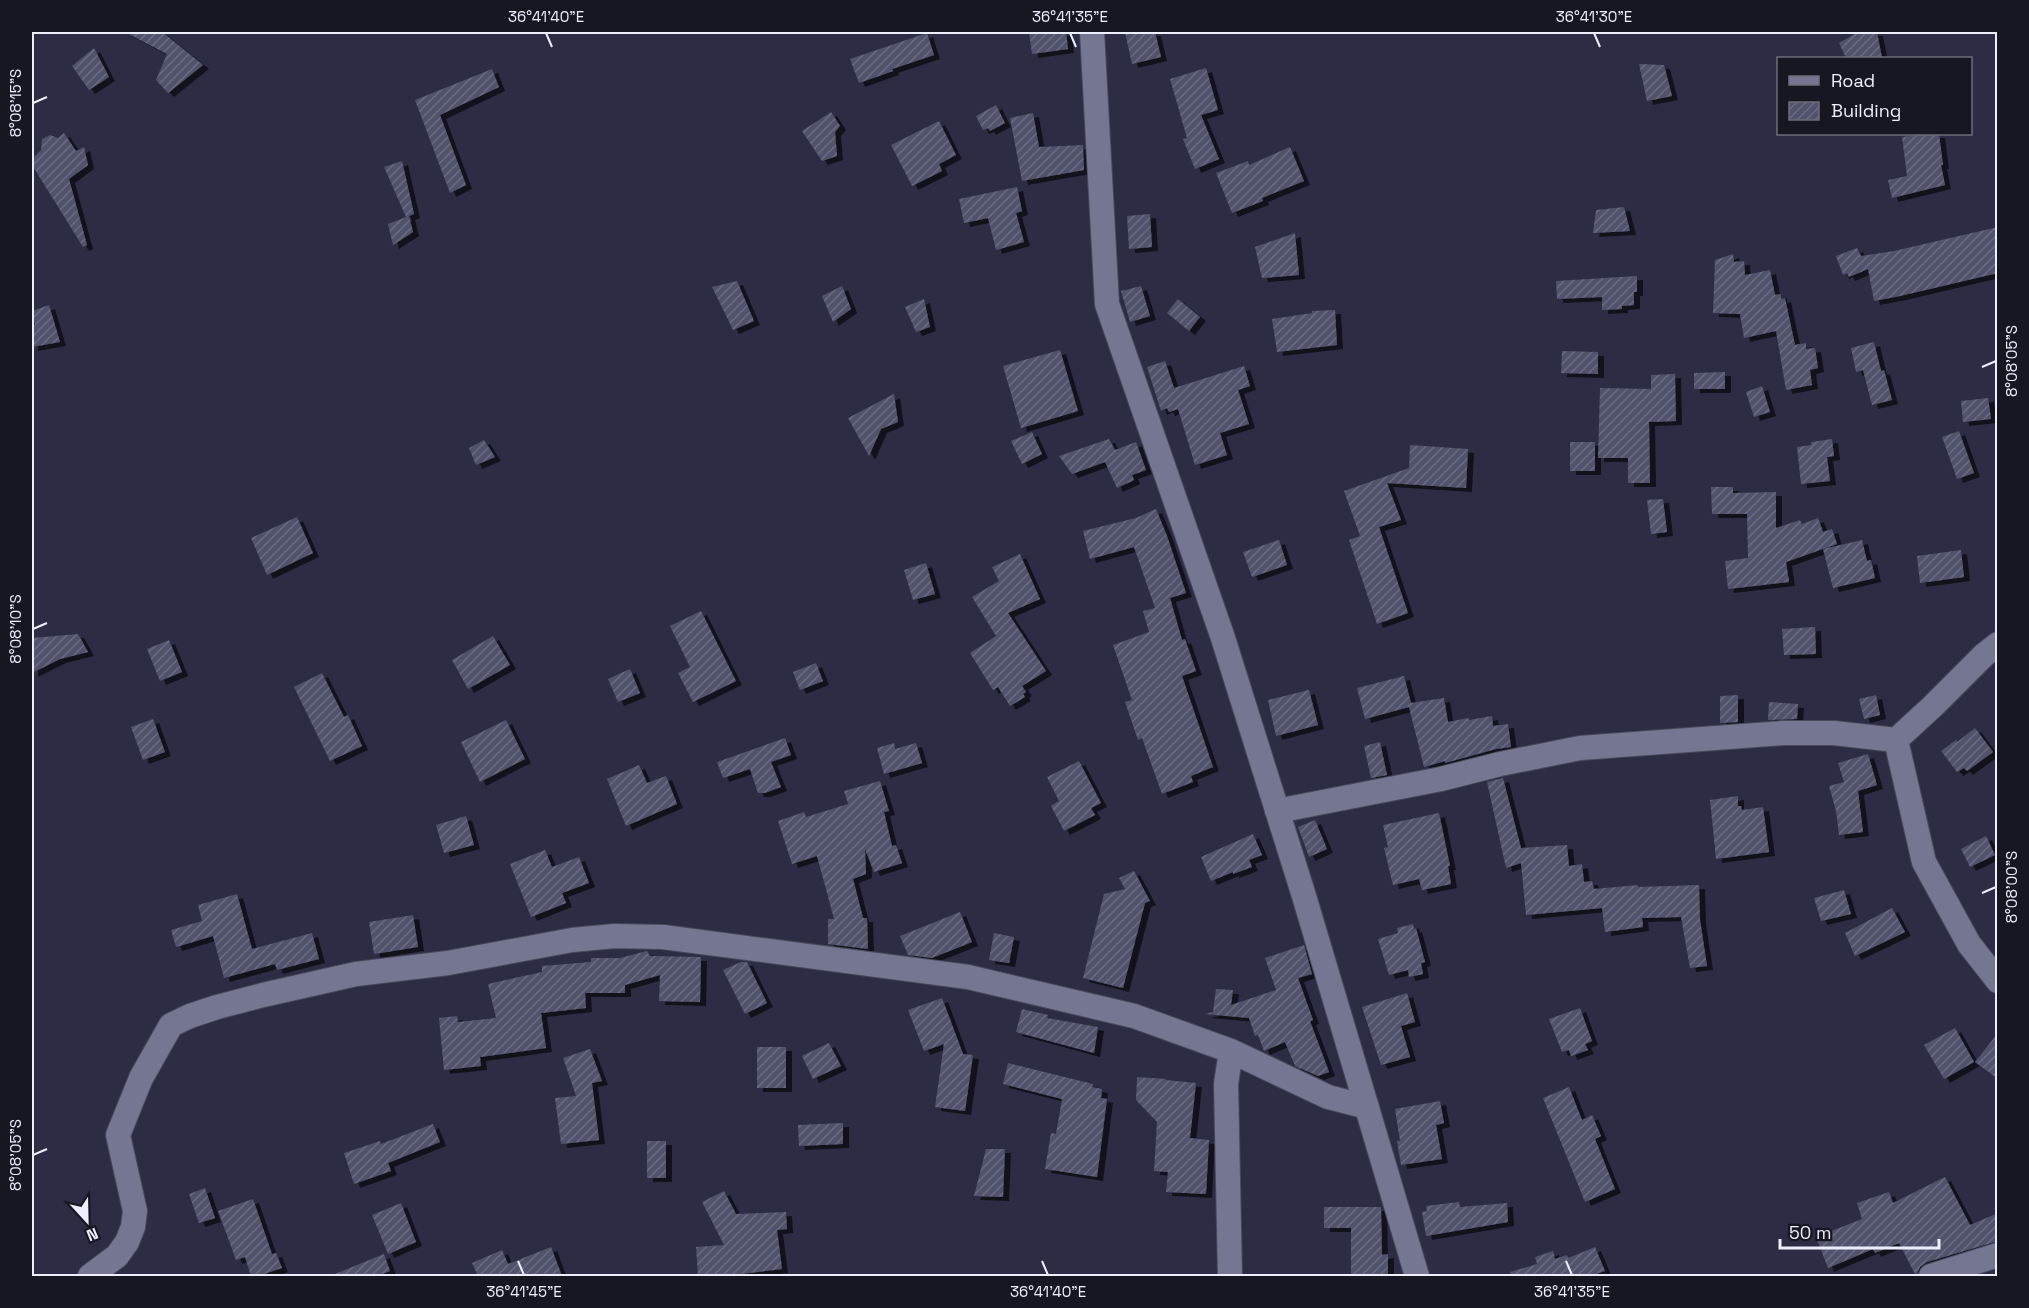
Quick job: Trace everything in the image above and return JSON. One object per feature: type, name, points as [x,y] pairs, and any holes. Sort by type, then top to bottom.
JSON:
[{"type":"street","points":[[1092,32],[1107,304],[1223,638],[1417,1276]]},
{"type":"street","points":[[1277,811],[1441,779],[1580,748],[1783,733],[1834,733],[1896,740],[1998,644]]},
{"type":"street","points":[[1896,740],[1924,862],[1969,944],[1998,981]]},
{"type":"street","points":[[90,1276],[117,1256],[127,1242],[133,1227],[135,1211],[118,1135],[141,1078],[171,1025],[190,1016],[228,1004],[356,974],[448,963],[572,940],[615,936],[663,937],[968,977],[1134,1016],[1231,1051],[1328,1097],[1366,1107]]},
{"type":"street","points":[[1230,1276],[1226,1084],[1231,1051]]},
{"type":"street","points":[[1931,1276],[1998,1255]]},
{"type":"building","points":[[125,32],[162,32],[203,65],[168,93],[156,80],[167,54]]},
{"type":"building","points":[[1029,32],[1066,32],[1068,49],[1032,54]]},
{"type":"building","points":[[1125,32],[1155,32],[1161,57],[1132,64]]},
{"type":"building","points":[[1858,32],[1877,32],[1882,57],[1846,57],[1839,43]]},
{"type":"building","points":[[927,33],[934,55],[859,83],[850,59]]},
{"type":"building","points":[[94,48],[109,77],[89,90],[72,66]]},
{"type":"building","points":[[1639,64],[1664,65],[1672,96],[1647,101]]},
{"type":"building","points":[[1206,68],[1218,110],[1201,115],[1219,159],[1195,169],[1183,139],[1187,138],[1170,79]]},
{"type":"building","points":[[492,69],[499,87],[440,115],[466,185],[450,193],[415,100]]},
{"type":"building","points":[[996,105],[1005,123],[990,131],[988,128],[983,130],[976,116]]},
{"type":"building","points":[[831,112],[840,126],[835,132],[837,156],[822,161],[802,131]]},
{"type":"building","points":[[1033,113],[1039,147],[1083,145],[1084,170],[1022,181],[1010,118]]},
{"type":"building","points":[[939,121],[956,155],[939,164],[942,171],[912,186],[891,145]]},
{"type":"building","points":[[64,133],[76,151],[84,147],[88,165],[69,179],[87,245],[83,247],[32,165],[32,159],[41,150],[42,139],[50,135],[58,138]]},
{"type":"building","points":[[1939,135],[1945,185],[1892,198],[1888,180],[1907,176],[1902,137]]},
{"type":"building","points":[[1290,147],[1304,181],[1232,213],[1216,173],[1248,161],[1249,165]]},
{"type":"building","points":[[402,161],[414,214],[409,216],[413,232],[393,245],[388,224],[406,217],[384,167]]},
{"type":"building","points":[[1017,187],[1022,211],[1016,213],[1024,242],[996,250],[988,218],[964,223],[959,199]]},
{"type":"building","points":[[1624,207],[1630,231],[1593,233],[1596,210]]},
{"type":"building","points":[[1150,214],[1152,247],[1129,249],[1127,216]]},
{"type":"building","points":[[1998,227],[1998,273],[1874,301],[1868,269],[1849,277],[1847,273],[1843,275],[1836,256],[1857,248],[1861,256],[1894,251]]},
{"type":"building","points":[[1295,233],[1299,275],[1262,278],[1255,247]]},
{"type":"building","points":[[1733,254],[1734,262],[1744,261],[1745,275],[1770,270],[1775,295],[1781,294],[1781,299],[1785,298],[1795,345],[1806,343],[1806,349],[1815,348],[1818,368],[1810,370],[1812,385],[1786,390],[1776,331],[1744,338],[1740,314],[1713,313],[1715,260]]},
{"type":"building","points":[[1637,276],[1634,305],[1622,306],[1622,309],[1602,310],[1602,297],[1557,299],[1556,281]]},
{"type":"building","points":[[737,281],[754,321],[733,330],[712,287]]},
{"type":"building","points":[[842,286],[851,309],[833,322],[822,296]]},
{"type":"building","points":[[1141,286],[1150,316],[1130,322],[1121,291]]},
{"type":"building","points":[[924,299],[930,327],[916,332],[905,307]]},
{"type":"building","points":[[1178,299],[1200,317],[1189,331],[1167,313]]},
{"type":"building","points":[[49,305],[60,342],[32,347],[32,327],[35,325],[32,311]]},
{"type":"building","points":[[1335,310],[1337,345],[1277,352],[1272,319],[1312,313],[1312,311]]},
{"type":"building","points":[[1874,342],[1881,371],[1884,370],[1892,400],[1872,405],[1863,370],[1856,372],[1851,348]]},
{"type":"building","points":[[1060,350],[1078,411],[1021,428],[1003,366]]},
{"type":"building","points":[[1562,351],[1598,352],[1598,374],[1561,373]]},
{"type":"building","points":[[1165,361],[1174,388],[1244,366],[1250,386],[1238,390],[1249,424],[1220,433],[1227,455],[1195,465],[1178,409],[1169,412],[1167,408],[1161,411],[1147,367]]},
{"type":"building","points":[[1725,372],[1725,389],[1694,389],[1694,373]]},
{"type":"building","points":[[1675,374],[1676,421],[1649,422],[1650,483],[1628,483],[1628,458],[1598,458],[1600,388],[1651,389],[1651,375]]},
{"type":"building","points":[[1762,386],[1770,412],[1754,417],[1746,392]]},
{"type":"building","points":[[894,394],[898,422],[881,429],[869,456],[848,418]]},
{"type":"building","points":[[1988,398],[1991,419],[1963,422],[1961,401]]},
{"type":"building","points":[[1959,431],[1974,473],[1957,479],[1942,437]]},
{"type":"building","points":[[1032,432],[1042,454],[1022,464],[1011,441]]},
{"type":"building","points":[[1109,439],[1115,450],[1136,442],[1146,470],[1132,475],[1134,480],[1117,488],[1105,462],[1072,474],[1059,456]]},
{"type":"building","points":[[1832,439],[1834,456],[1827,457],[1830,481],[1801,484],[1797,447]]},
{"type":"building","points":[[484,440],[495,457],[476,465],[469,448]]},
{"type":"building","points":[[1570,442],[1595,442],[1595,471],[1570,471]]},
{"type":"building","points":[[1410,445],[1468,449],[1466,488],[1387,483],[1401,520],[1379,527],[1408,613],[1377,624],[1349,540],[1360,536],[1344,491],[1409,468]]},
{"type":"building","points":[[1711,487],[1733,487],[1733,493],[1776,492],[1776,528],[1800,520],[1802,524],[1818,518],[1823,532],[1832,529],[1837,544],[1786,562],[1789,582],[1728,589],[1725,561],[1748,558],[1747,514],[1712,514]]},
{"type":"building","points":[[1663,499],[1667,532],[1651,534],[1647,500]]},
{"type":"building","points":[[1156,509],[1186,593],[1170,598],[1182,640],[1185,639],[1196,671],[1182,676],[1213,767],[1191,776],[1193,782],[1162,794],[1142,738],[1138,740],[1125,702],[1132,700],[1113,645],[1149,632],[1143,611],[1155,608],[1134,547],[1090,559],[1083,531],[1136,518]]},
{"type":"building","points":[[297,517],[313,553],[267,575],[251,538]]},
{"type":"building","points":[[1279,540],[1287,565],[1252,577],[1243,552]]},
{"type":"building","points":[[1862,540],[1867,561],[1871,560],[1875,578],[1833,588],[1823,549]]},
{"type":"building","points":[[1961,550],[1964,577],[1920,583],[1917,556]]},
{"type":"building","points":[[1020,554],[1040,599],[1008,613],[1046,671],[1022,686],[1026,692],[1023,694],[1025,697],[1010,706],[998,687],[993,690],[970,653],[996,636],[972,597],[999,581],[992,567]]},
{"type":"building","points":[[926,563],[935,594],[913,600],[904,570]]},
{"type":"building","points":[[701,611],[736,681],[693,702],[678,673],[690,667],[670,626]]},
{"type":"building","points":[[1815,627],[1816,654],[1784,655],[1782,629]]},
{"type":"building","points":[[78,634],[88,652],[60,659],[32,673],[32,638]]},
{"type":"building","points":[[493,636],[510,665],[468,689],[452,660]]},
{"type":"building","points":[[169,640],[182,672],[160,681],[147,649]]},
{"type":"building","points":[[816,663],[823,681],[800,690],[793,672]]},
{"type":"building","points":[[630,669],[640,693],[618,702],[608,679]]},
{"type":"building","points":[[322,673],[344,717],[348,715],[362,746],[330,761],[294,687]]},
{"type":"building","points":[[1404,676],[1411,703],[1444,698],[1448,722],[1492,716],[1493,726],[1508,724],[1511,747],[1424,767],[1409,707],[1365,719],[1357,688]]},
{"type":"building","points":[[1309,690],[1318,725],[1276,736],[1268,700]]},
{"type":"building","points":[[1738,695],[1738,722],[1720,723],[1720,696]]},
{"type":"building","points":[[1876,695],[1880,715],[1864,719],[1859,699]]},
{"type":"building","points":[[1769,702],[1798,704],[1797,719],[1768,720]]},
{"type":"building","points":[[153,719],[165,752],[143,760],[131,727]]},
{"type":"building","points":[[506,720],[525,759],[480,782],[461,742]]},
{"type":"building","points":[[1975,728],[1993,752],[1967,771],[1964,768],[1957,772],[1941,751]]},
{"type":"building","points":[[785,738],[791,755],[771,762],[781,787],[758,793],[750,769],[723,778],[717,762]]},
{"type":"building","points":[[1380,742],[1387,775],[1371,778],[1364,746]]},
{"type":"building","points":[[894,743],[895,749],[916,743],[922,763],[884,774],[877,748]]},
{"type":"building","points":[[1868,754],[1877,785],[1858,791],[1863,832],[1839,835],[1836,811],[1829,786],[1844,782],[1838,763]]},
{"type":"building","points":[[1079,761],[1101,803],[1091,808],[1095,815],[1064,831],[1051,806],[1059,801],[1047,777]]},
{"type":"building","points":[[639,765],[647,783],[666,776],[677,804],[626,826],[607,779]]},
{"type":"building","points":[[1503,778],[1521,848],[1567,845],[1569,866],[1582,864],[1584,882],[1592,881],[1594,889],[1638,885],[1638,887],[1699,885],[1700,920],[1707,966],[1690,968],[1681,917],[1642,918],[1643,927],[1605,932],[1602,908],[1526,915],[1521,863],[1506,868],[1487,782]]},
{"type":"building","points":[[880,781],[889,811],[884,812],[892,846],[896,845],[902,863],[874,872],[865,849],[866,874],[853,879],[863,918],[867,918],[868,949],[828,944],[828,919],[834,919],[817,856],[792,864],[778,821],[804,812],[806,817],[848,804],[844,791]]},
{"type":"building","points":[[1738,796],[1738,806],[1741,806],[1742,810],[1763,807],[1769,852],[1716,859],[1710,800]]},
{"type":"building","points":[[1439,813],[1450,866],[1448,866],[1451,884],[1422,890],[1419,879],[1393,885],[1384,848],[1388,847],[1383,825]]},
{"type":"building","points":[[466,816],[474,845],[444,853],[436,825]]},
{"type":"building","points":[[1315,820],[1327,849],[1309,857],[1298,827]]},
{"type":"building","points":[[1253,834],[1262,855],[1249,860],[1252,867],[1211,881],[1201,857]]},
{"type":"building","points":[[1986,836],[1995,855],[1970,867],[1961,849]]},
{"type":"building","points":[[545,850],[552,867],[579,857],[589,883],[562,893],[566,903],[531,917],[510,864]]},
{"type":"building","points":[[1134,871],[1150,901],[1145,903],[1123,988],[1083,978],[1104,894],[1125,889],[1119,878]]},
{"type":"building","points":[[1844,890],[1851,914],[1821,921],[1814,898]]},
{"type":"building","points":[[237,894],[252,949],[312,933],[319,959],[277,970],[275,964],[224,978],[213,936],[176,947],[171,930],[202,921],[198,905]]},
{"type":"building","points":[[1892,908],[1905,932],[1855,956],[1845,933]]},
{"type":"building","points":[[960,912],[972,942],[932,958],[908,955],[900,936]]},
{"type":"building","points":[[413,915],[418,947],[374,954],[369,922]]},
{"type":"building","points":[[1413,924],[1425,962],[1421,963],[1423,974],[1409,977],[1408,970],[1389,975],[1378,939],[1398,933],[1397,928]]},
{"type":"building","points":[[994,933],[1014,937],[1009,963],[989,960]]},
{"type":"building","points":[[1304,945],[1312,974],[1298,978],[1313,1020],[1310,1021],[1329,1072],[1318,1076],[1295,1066],[1285,1042],[1264,1051],[1258,1035],[1255,1036],[1249,1018],[1205,1014],[1213,1012],[1216,989],[1233,990],[1231,1005],[1276,990],[1265,958]]},
{"type":"building","points":[[647,951],[650,956],[701,957],[700,1002],[659,1001],[660,975],[625,985],[625,993],[585,993],[586,1008],[541,1013],[546,1048],[480,1057],[481,1066],[444,1070],[439,1018],[457,1016],[458,1022],[496,1018],[488,984],[542,972],[542,966],[591,962],[591,958],[620,958]]},
{"type":"building","points":[[741,962],[747,962],[767,1003],[745,1014],[723,970]]},
{"type":"building","points":[[1407,993],[1415,1022],[1401,1026],[1410,1057],[1381,1065],[1362,1007]]},
{"type":"building","points":[[942,998],[963,1054],[973,1055],[965,1111],[935,1107],[944,1044],[924,1051],[908,1010]]},
{"type":"building","points":[[1580,1008],[1592,1041],[1585,1044],[1588,1050],[1571,1056],[1569,1050],[1562,1052],[1549,1019]]},
{"type":"building","points":[[1022,1009],[1048,1015],[1047,1018],[1098,1027],[1094,1053],[1016,1032]]},
{"type":"building","points":[[1955,1028],[1974,1062],[1944,1079],[1924,1045]]},
{"type":"building","points":[[1998,1033],[1998,1079],[1975,1062]]},
{"type":"building","points":[[829,1043],[841,1066],[813,1079],[802,1056]]},
{"type":"building","points":[[757,1047],[786,1047],[786,1088],[757,1088]]},
{"type":"building","points":[[590,1049],[602,1081],[592,1083],[599,1140],[561,1144],[555,1098],[576,1096],[563,1058]]},
{"type":"building","points":[[1008,1063],[1093,1084],[1092,1087],[1102,1089],[1101,1098],[1107,1099],[1097,1177],[1045,1169],[1051,1133],[1056,1134],[1062,1099],[1003,1084]]},
{"type":"building","points":[[1137,1077],[1196,1083],[1190,1138],[1209,1140],[1206,1194],[1166,1192],[1168,1172],[1154,1171],[1157,1122],[1136,1100]]},
{"type":"building","points":[[1569,1087],[1582,1120],[1592,1115],[1601,1136],[1595,1139],[1615,1189],[1585,1202],[1543,1098]]},
{"type":"building","points":[[1440,1101],[1444,1123],[1436,1125],[1442,1159],[1401,1165],[1395,1109]]},
{"type":"building","points":[[843,1123],[843,1144],[799,1146],[798,1125]]},
{"type":"building","points":[[433,1124],[440,1142],[388,1163],[391,1171],[354,1184],[344,1153],[380,1141],[381,1144]]},
{"type":"building","points":[[647,1141],[666,1141],[666,1178],[647,1178]]},
{"type":"building","points":[[986,1149],[1005,1149],[1003,1197],[974,1196]]},
{"type":"building","points":[[1945,1177],[1970,1225],[1998,1213],[1998,1241],[1927,1262],[1920,1267],[1916,1276],[1899,1243],[1875,1253],[1873,1249],[1828,1268],[1816,1237],[1862,1219],[1857,1203],[1889,1192],[1893,1203]]},
{"type":"building","points":[[205,1188],[215,1218],[199,1223],[189,1194]]},
{"type":"building","points":[[724,1191],[736,1214],[786,1212],[787,1229],[777,1230],[782,1269],[741,1274],[742,1276],[698,1276],[696,1247],[724,1245],[702,1202]]},
{"type":"building","points":[[253,1199],[272,1254],[276,1253],[282,1268],[258,1276],[251,1276],[245,1257],[236,1260],[218,1211]]},
{"type":"building","points":[[1459,1202],[1460,1207],[1507,1203],[1508,1222],[1426,1236],[1422,1212],[1427,1211],[1426,1206]]},
{"type":"building","points":[[401,1203],[416,1242],[388,1254],[372,1215]]},
{"type":"building","points":[[1324,1207],[1381,1207],[1382,1255],[1388,1254],[1388,1275],[1351,1276],[1351,1228],[1324,1228]]},
{"type":"building","points":[[551,1247],[562,1276],[478,1276],[472,1263],[502,1250],[508,1264]]},
{"type":"building","points":[[1595,1247],[1605,1271],[1590,1276],[1511,1276],[1510,1272],[1537,1264],[1535,1257],[1553,1251],[1555,1259],[1567,1255],[1568,1258]]},
{"type":"building","points":[[384,1254],[390,1271],[377,1276],[330,1276]]}]
